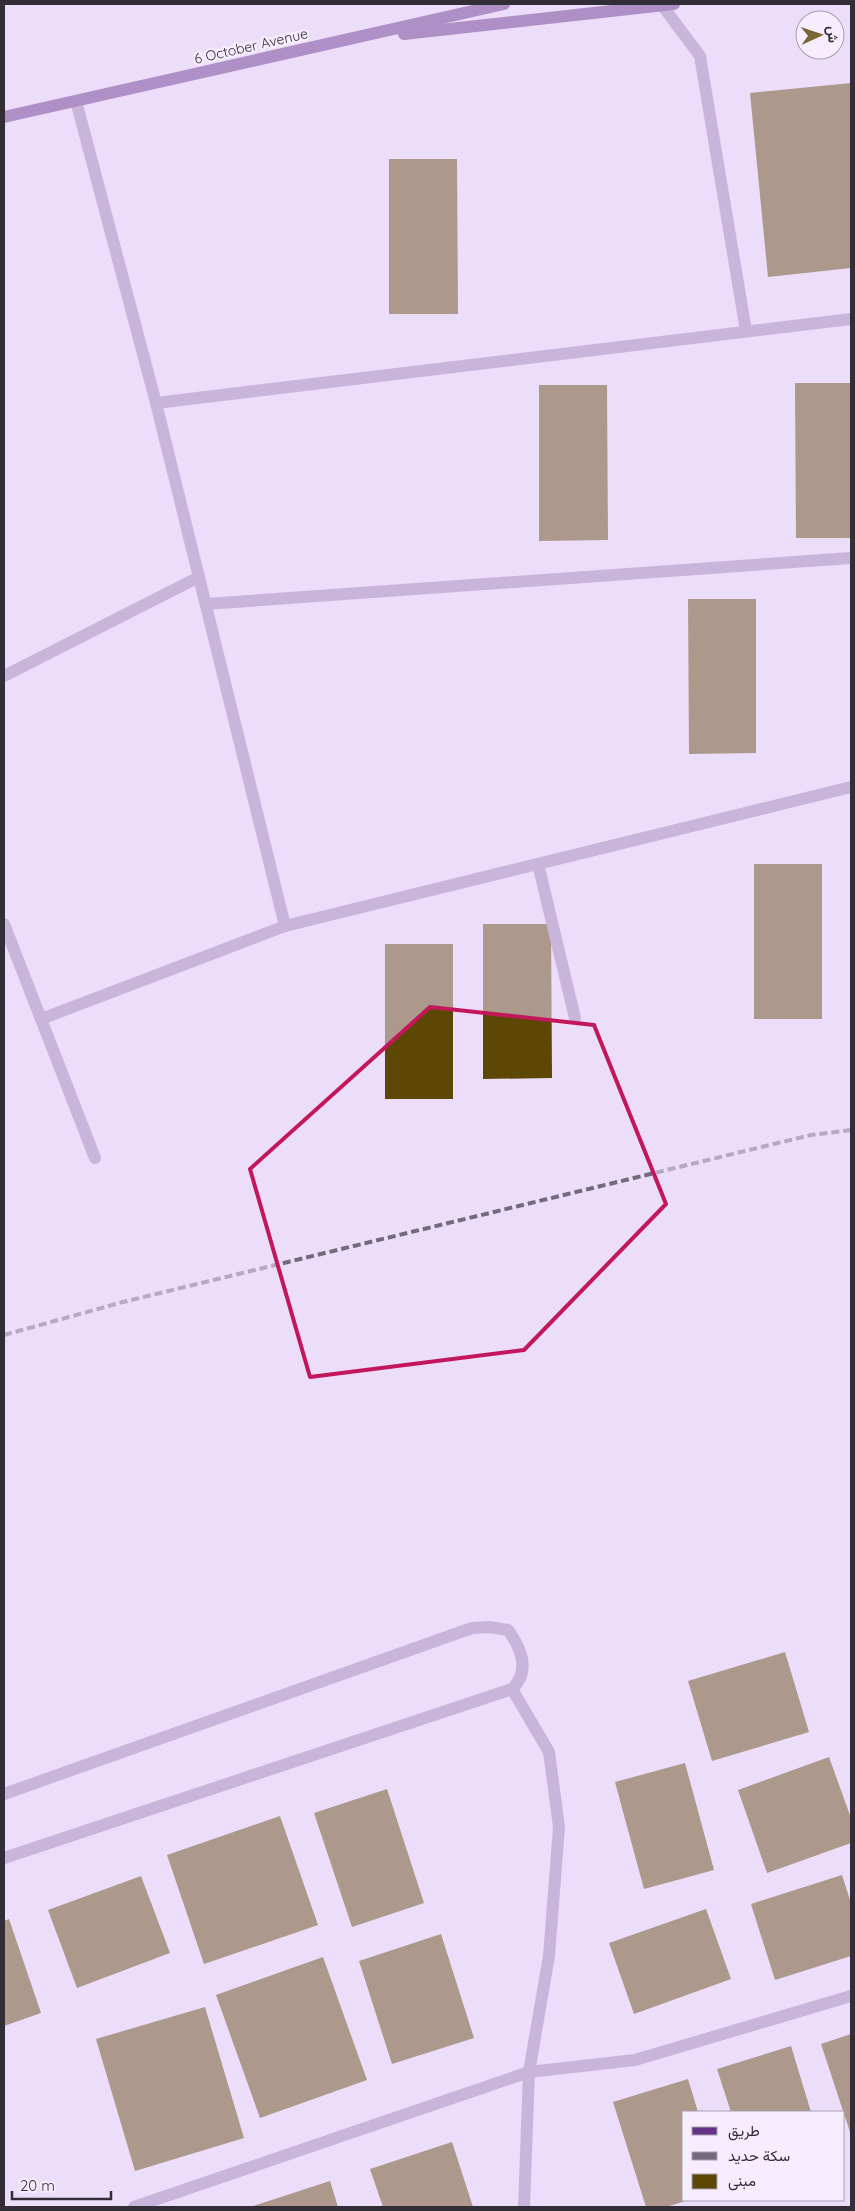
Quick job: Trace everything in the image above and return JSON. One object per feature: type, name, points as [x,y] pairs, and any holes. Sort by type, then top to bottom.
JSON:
[{"type":"main road","name":"6 October Avenue","points":[[4,117],[504,4]]},
{"type":"main road","points":[[342,41],[668,4]]},
{"type":"street","points":[[668,4],[700,56],[746,332]]},
{"type":"street","points":[[76,101],[156,403],[285,926]]},
{"type":"street","points":[[156,403],[851,319]]},
{"type":"street","points":[[206,604],[851,558]]},
{"type":"street","points":[[4,676],[199,577]]},
{"type":"street","points":[[41,1019],[285,926],[851,787]]},
{"type":"street","points":[[538,864],[575,1018]]},
{"type":"street","points":[[4,924],[95,1158]]},
{"type":"street","points":[[4,1794],[472,1628],[489,1627],[508,1630],[518,1644],[523,1661],[521,1676],[512,1689],[4,1858]]},
{"type":"street","points":[[512,1689],[550,1752],[559,1827],[549,1956],[529,2072],[524,2207]]},
{"type":"street","points":[[134,2207],[529,2072],[635,2060],[851,1996]]},
{"type":"highlighted area","points":[[430,1007],[594,1025],[666,1204],[524,1350],[310,1377],[250,1169]]},
{"type":"building","points":[[851,83],[851,268],[768,277],[750,93]]},
{"type":"building","points":[[389,159],[457,159],[458,314],[389,314]]},
{"type":"building","points":[[795,383],[851,383],[851,538],[796,538]]},
{"type":"building","points":[[539,385],[607,385],[608,540],[539,541]]},
{"type":"building","points":[[688,599],[756,599],[756,753],[689,754]]},
{"type":"building","points":[[754,864],[822,864],[822,1019],[754,1019]]},
{"type":"building","points":[[483,924],[551,924],[552,1078],[483,1079]]},
{"type":"building","points":[[385,944],[453,944],[453,1099],[385,1099]]},
{"type":"building","points":[[785,1652],[809,1732],[712,1761],[688,1681]]},
{"type":"building","points":[[829,1757],[851,1818],[851,1843],[767,1873],[738,1790]]},
{"type":"building","points":[[685,1763],[714,1870],[644,1889],[615,1782]]},
{"type":"building","points":[[387,1789],[424,1903],[352,1927],[314,1813]]},
{"type":"building","points":[[280,1816],[318,1925],[204,1964],[167,1855]]},
{"type":"building","points":[[842,1875],[851,1903],[851,1956],[775,1980],[751,1904]]},
{"type":"building","points":[[141,1876],[170,1953],[77,1988],[48,1910]]},
{"type":"building","points":[[706,1909],[731,1979],[634,2014],[609,1943]]},
{"type":"building","points":[[9,1919],[41,2013],[4,2026],[4,1921]]},
{"type":"building","points":[[441,1934],[474,2038],[392,2064],[359,1961]]},
{"type":"building","points":[[323,1957],[367,2080],[260,2118],[216,1995]]},
{"type":"building","points":[[205,2007],[244,2138],[135,2171],[96,2039]]},
{"type":"building","points":[[851,2034],[851,2135],[845,2111],[843,2111],[821,2044]]},
{"type":"building","points":[[791,2046],[811,2111],[731,2111],[717,2069]]},
{"type":"building","points":[[688,2079],[698,2111],[682,2111],[682,2201],[686,2201],[666,2207],[646,2207],[613,2102]]},
{"type":"building","points":[[452,2142],[473,2207],[383,2207],[370,2169]]},
{"type":"building","points":[[330,2181],[338,2207],[250,2207]]},
{"type":"railway","points":[[4,1335],[123,1302],[811,1135],[851,1130]]}]
